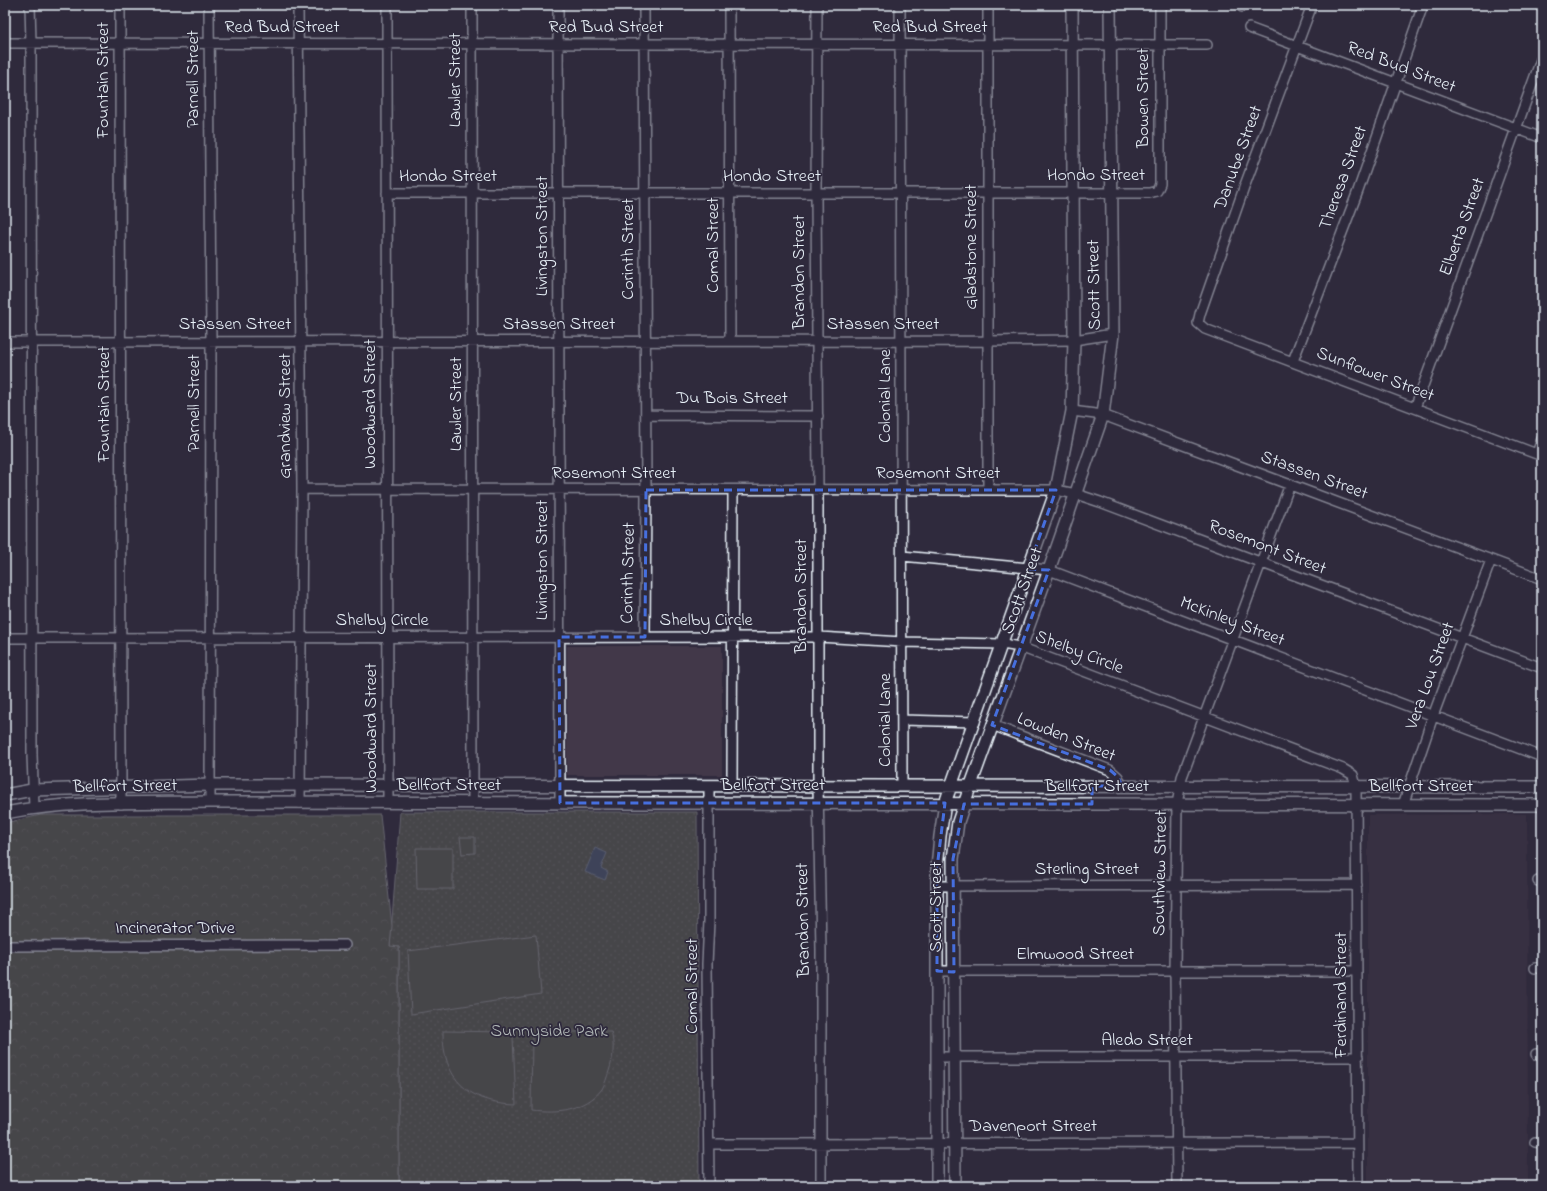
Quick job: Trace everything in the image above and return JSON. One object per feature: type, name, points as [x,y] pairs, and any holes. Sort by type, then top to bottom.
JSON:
[{"type":"main road","name":"Scott Street","points":[[937,1186],[937,886],[938,849],[946,803],[1056,490],[1072,411],[1074,340],[1072,5]]},
{"type":"main road","name":"Scott Street","points":[[955,1186],[953,859],[955,840],[970,786],[1049,570],[1103,415],[1113,334],[1110,5]]},
{"type":"main road","name":"Bellfort Street","points":[[5,795],[32,790],[210,785],[1542,787]]},
{"type":"main road","points":[[1092,786],[1092,804]]},
{"type":"main road","points":[[1268,787],[1268,804]]},
{"type":"main road","points":[[1504,788],[1504,805]]},
{"type":"main road","name":"Bellfort Street","points":[[5,813],[34,807],[81,804],[210,802],[1542,805]]},
{"type":"street","points":[[30,5],[32,790],[34,807]]},
{"type":"street","name":"Fountain Street","points":[[120,5],[121,804]]},
{"type":"street","name":"Parnell Street","points":[[209,5],[211,341],[210,802]]},
{"type":"street","name":"Grandview Street","points":[[298,5],[302,341],[300,803]]},
{"type":"street","name":"Woodward Street","points":[[387,5],[386,489],[388,802]]},
{"type":"street","name":"Lawler Street","points":[[472,5],[474,490],[473,803]]},
{"type":"street","name":"Livingston Street","points":[[558,5],[560,803]]},
{"type":"street","name":"Corinth Street","points":[[644,5],[646,415],[645,637]]},
{"type":"street","name":"Comal Street","points":[[728,5],[730,341]]},
{"type":"street","name":"Brandon Street","points":[[817,5],[816,193],[818,416],[818,786],[821,950],[821,1186]]},
{"type":"street","name":"Colonial Lane","points":[[900,5],[902,786]]},
{"type":"street","name":"Gladstone Street","points":[[988,5],[988,490]]},
{"type":"street","name":"Bowen Street","points":[[1157,191],[1160,184],[1160,5]]},
{"type":"street","name":"Danube Street","points":[[1198,323],[1245,185],[1312,5]]},
{"type":"street","name":"Theresa Street","points":[[1294,361],[1358,191],[1395,82],[1424,5]]},
{"type":"street","name":"Red Bud Street","points":[[1249,28],[1542,138]]},
{"type":"street","name":"Red Bud Street","points":[[5,43],[1207,45]]},
{"type":"street","name":"Elberta Street","points":[[1415,408],[1542,57]]},
{"type":"street","name":"Hondo Street","points":[[387,192],[1148,193],[1157,191]]},
{"type":"street","name":"Sunflower Street","points":[[1198,323],[1205,329],[1294,361],[1539,455]]},
{"type":"street","name":"Stassen Street","points":[[5,342],[988,341],[1074,340],[1113,334]]},
{"type":"street","name":"Stassen Street","points":[[1072,411],[1103,415],[1542,579]]},
{"type":"street","name":"Du Bois Street","points":[[646,415],[818,416]]},
{"type":"street","points":[[1539,455],[1542,439]]},
{"type":"street","name":"Southview Street","points":[[1177,1186],[1175,971],[1177,804],[1179,787],[1260,562],[1290,484]]},
{"type":"street","name":"Rosemont Street","points":[[302,489],[1056,490],[1076,494],[1100,502],[1542,668]]},
{"type":"street","points":[[732,785],[731,637],[733,490]]},
{"type":"street","name":"McKinley Street","points":[[902,556],[1049,570],[1542,756]]},
{"type":"street","name":"Vera Lou Street","points":[[1403,805],[1433,716],[1491,560]]},
{"type":"street","name":"Shelby Circle","points":[[5,638],[818,637],[902,642],[1002,644],[1020,647],[1349,772],[1353,775],[1356,786]]},
{"type":"street","points":[[902,720],[975,722]]},
{"type":"street","name":"Lowden Street","points":[[992,725],[1110,770],[1118,776],[1121,780],[1122,786]]},
{"type":"street","name":"Comal Street","points":[[709,786],[709,1186]]},
{"type":"street","points":[[1356,786],[1356,804]]},
{"type":"street","name":"Ferdinand Street","points":[[1356,804],[1358,1186]]},
{"type":"street","name":"Sterling Street","points":[[937,886],[1357,886]]},
{"type":"street","name":"Incinerator Drive","points":[[5,946],[345,945]]},
{"type":"street","name":"Elmwood Street","points":[[937,971],[1357,971]]},
{"type":"street","name":"Aledo Street","points":[[937,1057],[1358,1057]]},
{"type":"street","name":"Davenport Street","points":[[708,1144],[1358,1143]]},
{"type":"highlighted area","points":[[646,490],[1056,490],[1028,569],[1049,570],[992,725],[1110,770],[1118,777],[1122,786],[1092,786],[1092,804],[964,804],[953,859],[954,972],[937,971],[937,868],[945,803],[560,803],[559,637],[645,637]]},
{"type":"shaded area","points":[[567,646],[722,646],[722,775],[567,775]]},
{"type":"shaded area","points":[[1527,814],[1528,1186],[1368,1186],[1368,815]]},
{"type":"green space","name":"Sunnyside Park","points":[[400,812],[697,812],[699,1186],[657,1186],[657,1183],[399,1183],[399,947],[390,947]]},
{"type":"green space","points":[[41,815],[380,815],[392,926],[390,946],[399,947],[399,1182],[657,1183],[657,1186],[5,1186],[5,823]]},
{"type":"green space","points":[[460,837],[475,837],[475,853],[462,854]]},
{"type":"green space","points":[[416,848],[453,848],[453,889],[417,889]]},
{"type":"green space","points":[[536,935],[541,994],[411,1014],[408,951]]},
{"type":"green space","points":[[443,1031],[508,1032],[513,1037],[516,1104],[499,1103],[485,1099],[472,1093],[462,1085],[453,1075],[447,1063]]},
{"type":"green space","points":[[537,1032],[611,1032],[613,1047],[612,1057],[602,1089],[587,1102],[570,1109],[550,1111],[531,1110],[532,1036]]},
{"type":"water","points":[[595,848],[607,853],[601,868],[608,872],[605,880],[585,872]]}]
